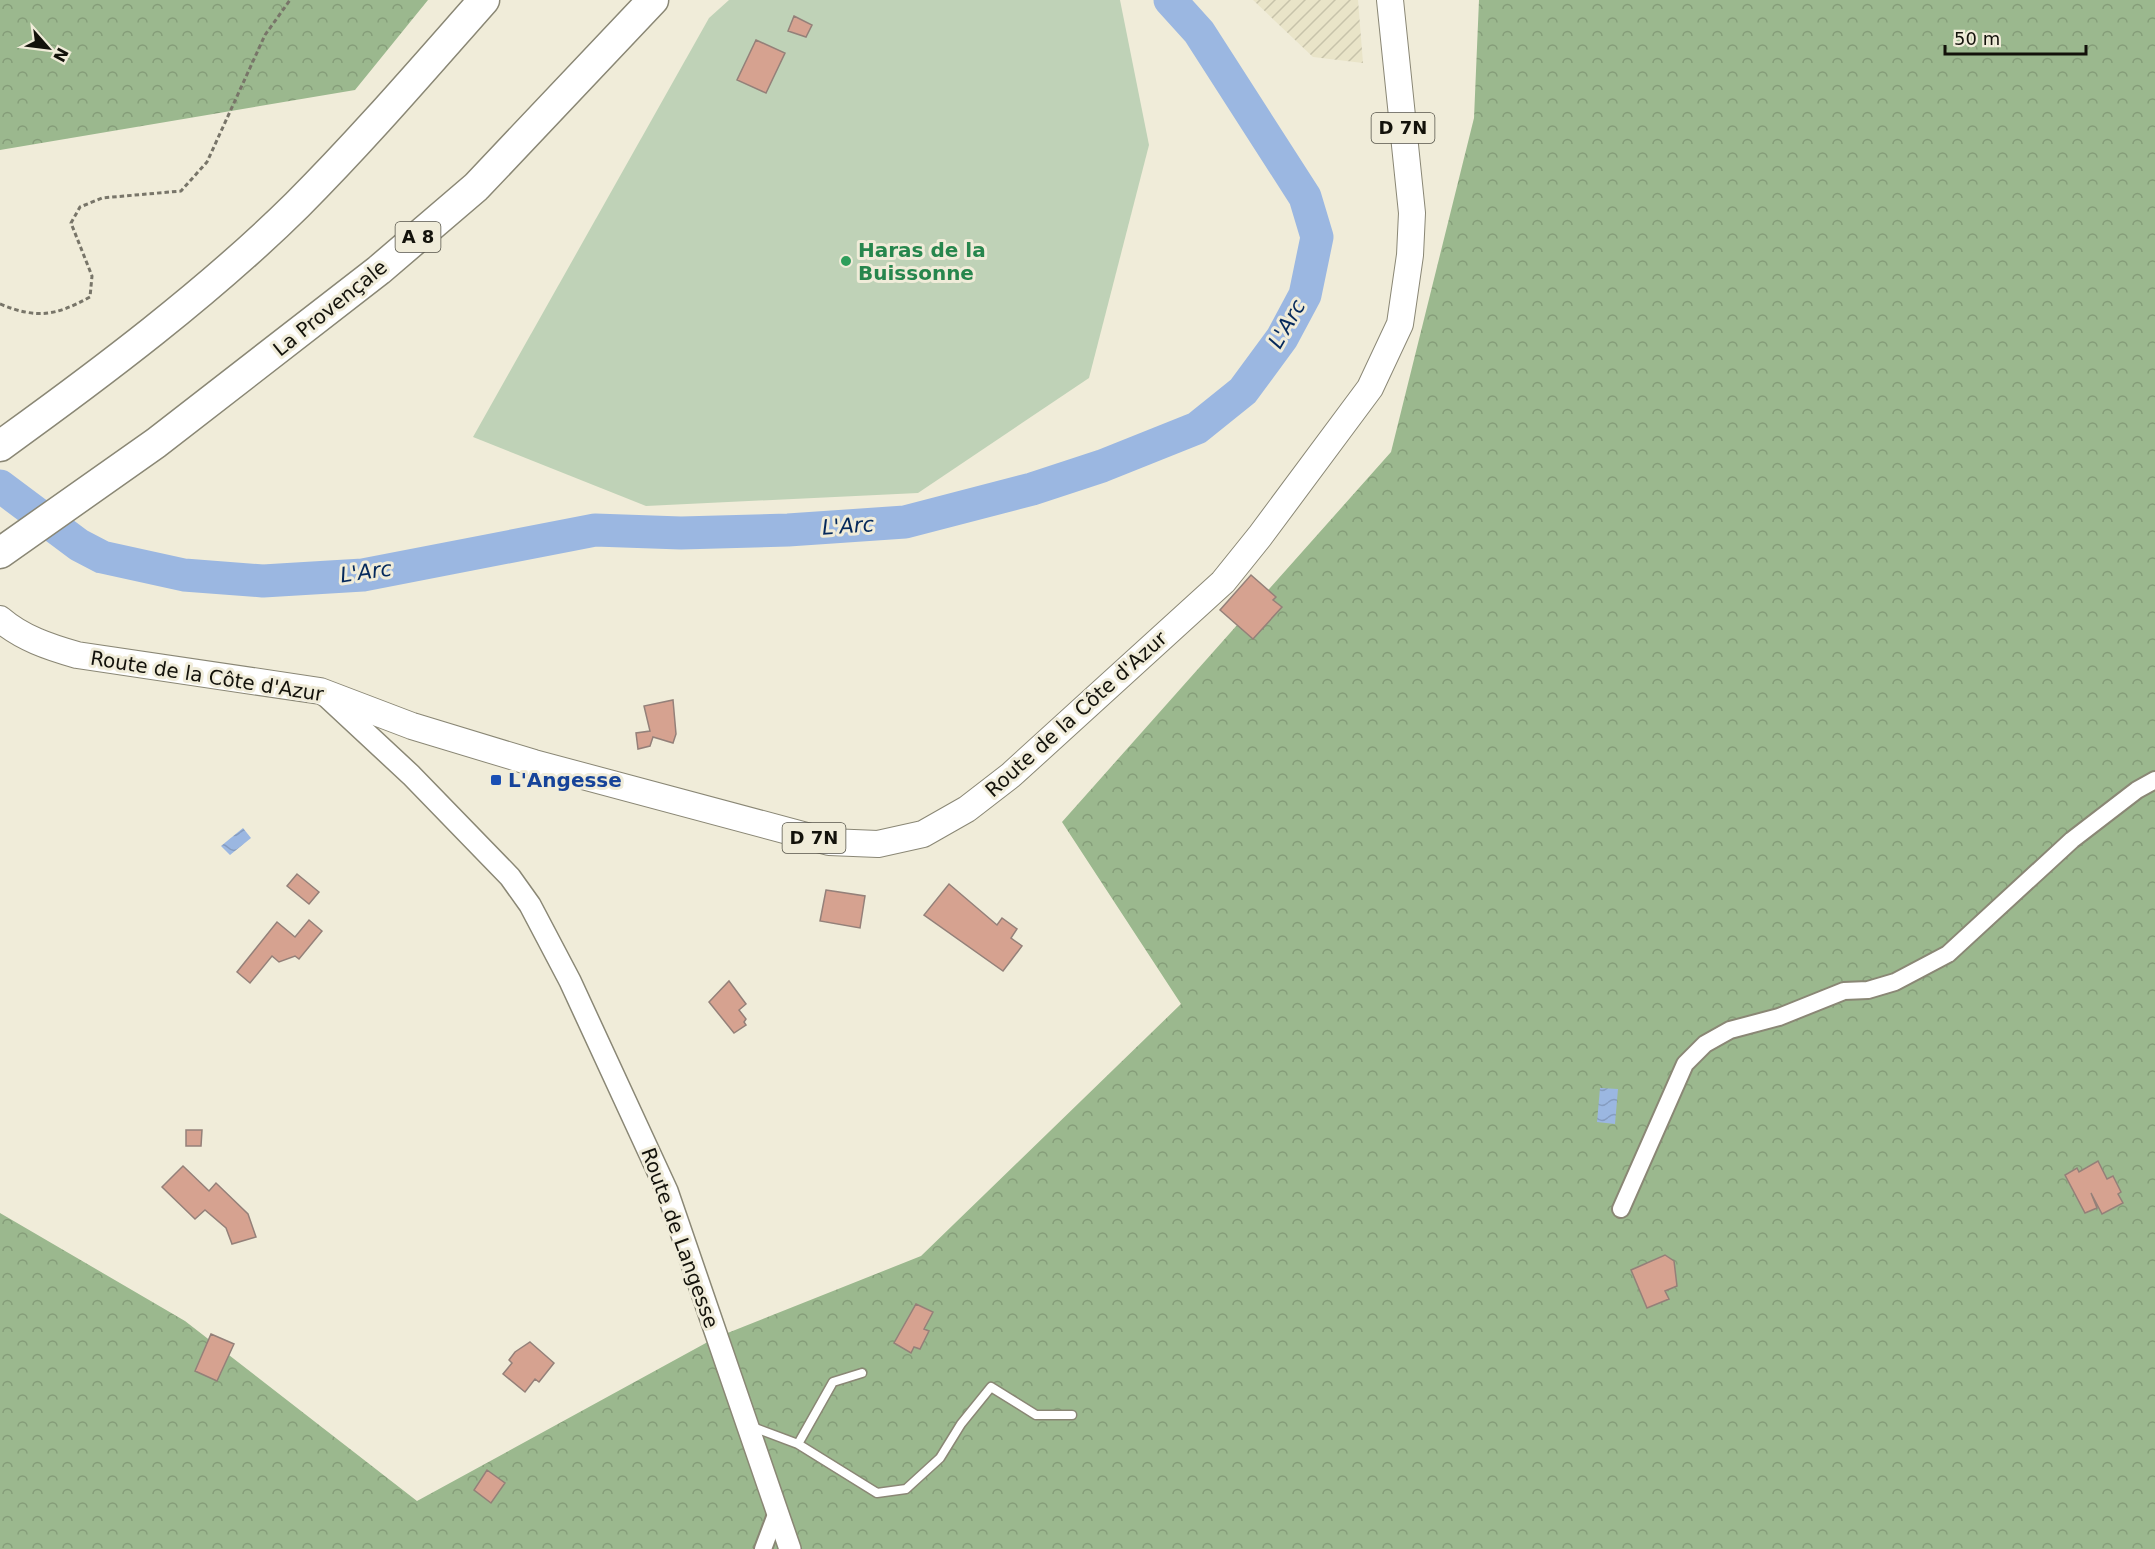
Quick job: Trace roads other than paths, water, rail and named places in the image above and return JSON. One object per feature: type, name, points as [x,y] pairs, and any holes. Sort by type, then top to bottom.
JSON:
[{"type":"highway","points":[[0,446],[84,386],[213,280],[296,206],[365,134],[484,0]]},
{"type":"highway","name":"La Provençale","points":[[0,553],[156,443],[379,270],[476,187],[653,0]]},
{"type":"main road","name":"D 7N","points":[[1375,0],[1410,255]]},
{"type":"main road","name":"D 7N","points":[[1390,0],[1412,213],[1410,255]]},
{"type":"main road","name":"Route de la Côte d'Azur","points":[[0,620],[11,629],[46,646],[77,655],[320,691],[412,726],[534,763],[829,842],[878,844],[923,834],[967,809],[1011,775],[1223,582],[1370,388],[1400,324],[1410,255]]},
{"type":"street","name":"Route de Langesse","points":[[320,691],[411,775],[510,877],[530,905],[570,981],[667,1191],[790,1549]]},
{"type":"street","points":[[1621,1209],[1685,1064],[1705,1044],[1730,1029],[1779,1017],[1844,991],[1868,990],[1895,982],[1925,968],[1948,954],[2072,840],[2137,790],[2155,780]]},
{"type":"street","points":[[763,1549],[777,1512]]},
{"type":"lane","points":[[798,1444],[832,1382],[862,1373]]},
{"type":"lane","points":[[747,1424],[798,1444],[877,1493],[906,1488],[940,1458],[961,1424],[991,1387],[1036,1415],[1072,1414]]},
{"type":"water","points":[[243,828],[251,838],[230,855],[221,846]]},
{"type":"water","points":[[1600,1088],[1618,1089],[1615,1124],[1597,1122]]},
{"type":"waterway","name":"L'Arc","points":[[0,486],[79,545],[102,557],[184,575],[263,581],[363,575],[595,530],[681,533],[788,530],[905,522],[1032,489],[1102,466],[1197,428],[1243,391],[1282,338],[1305,295],[1317,237],[1305,197],[1199,32],[1170,0]]},
{"type":"place","name":"Haras de la Buissonne","points":[[846,261]]},
{"type":"place","name":"L'Angesse","points":[[496,780]]}]
